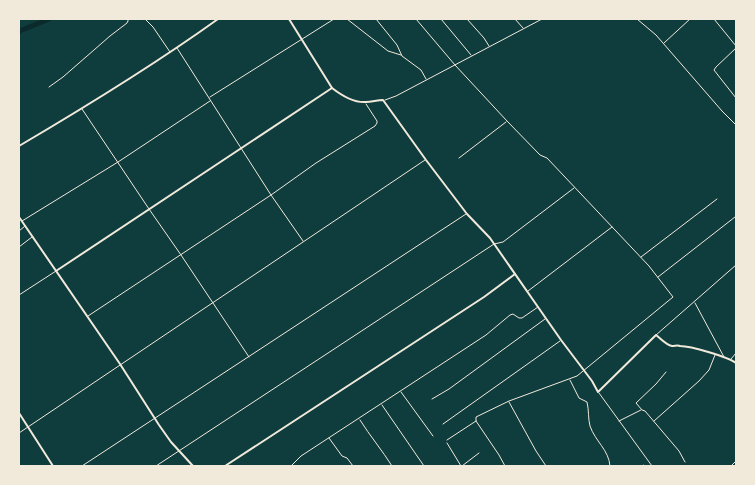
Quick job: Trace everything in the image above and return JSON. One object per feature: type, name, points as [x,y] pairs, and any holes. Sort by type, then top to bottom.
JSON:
[{"type":"street","points":[[49,87],[127,23],[128,19]]},
{"type":"street","points":[[145,19],[171,52]]},
{"type":"street","points":[[19,146],[82,109],[171,52],[218,19]]},
{"type":"street","points":[[289,19],[332,88],[357,101],[366,102],[396,96],[542,19]]},
{"type":"street","points":[[22,221],[118,162],[210,99],[334,19]]},
{"type":"street","points":[[347,19],[388,52],[402,56],[421,70],[427,80]]},
{"type":"street","points":[[376,19],[397,45],[402,56]]},
{"type":"street","points":[[416,19],[455,65],[507,121],[540,155],[546,158],[649,266],[673,297],[577,376],[509,401],[476,418],[476,421],[447,440]]},
{"type":"street","points":[[441,19],[472,56]]},
{"type":"street","points":[[467,19],[490,46]]},
{"type":"street","points":[[515,19],[523,28]]},
{"type":"street","points":[[637,19],[648,27],[664,44],[736,125]]},
{"type":"street","points":[[664,44],[690,19]]},
{"type":"street","points":[[714,19],[736,47],[714,70],[736,98]]},
{"type":"street","points":[[177,48],[271,195],[304,242]]},
{"type":"street","points":[[19,296],[332,88]]},
{"type":"street","points":[[383,100],[467,214],[494,244],[560,340],[652,466]]},
{"type":"street","points":[[87,317],[377,123],[366,102]]},
{"type":"street","points":[[82,109],[149,210],[182,255],[249,358]]},
{"type":"street","points":[[460,158],[507,121]]},
{"type":"street","points":[[19,433],[426,160]]},
{"type":"street","points":[[156,466],[494,244],[503,242],[574,188]]},
{"type":"street","points":[[640,257],[717,198]]},
{"type":"street","points":[[82,466],[467,214]]},
{"type":"street","points":[[19,216],[171,442],[193,466]]},
{"type":"street","points":[[657,277],[735,217]]},
{"type":"street","points":[[19,231],[25,226]]},
{"type":"street","points":[[528,291],[612,226]]},
{"type":"street","points":[[19,247],[33,237]]},
{"type":"street","points":[[598,392],[656,335],[736,265]]},
{"type":"street","points":[[225,466],[484,297],[515,274]]},
{"type":"street","points":[[694,302],[725,357]]},
{"type":"street","points":[[291,466],[301,456],[486,335],[510,315],[513,314],[522,318],[538,306]]},
{"type":"street","points":[[432,400],[545,318]]},
{"type":"street","points":[[656,335],[666,344],[715,354],[736,363]]},
{"type":"street","points":[[443,424],[560,340]]},
{"type":"street","points":[[730,359],[736,352]]},
{"type":"street","points":[[654,422],[709,370],[715,354]]},
{"type":"street","points":[[666,372],[636,403],[642,410],[645,410],[679,451],[685,462]]},
{"type":"street","points":[[570,380],[579,398],[587,402],[590,427],[608,457],[610,466]]},
{"type":"street","points":[[400,391],[434,436]]},
{"type":"street","points":[[509,401],[546,466]]},
{"type":"street","points":[[381,404],[424,466]]},
{"type":"street","points":[[619,421],[642,410]]},
{"type":"street","points":[[19,413],[53,466]]},
{"type":"street","points":[[359,418],[392,466]]},
{"type":"street","points":[[476,421],[505,466]]},
{"type":"street","points":[[329,438],[342,456],[347,458],[353,466]]},
{"type":"street","points":[[447,443],[461,466],[479,453]]},
{"type":"street","points":[[731,466],[736,461]]},
{"type":"waterway","points":[[19,32],[49,19]]}]
